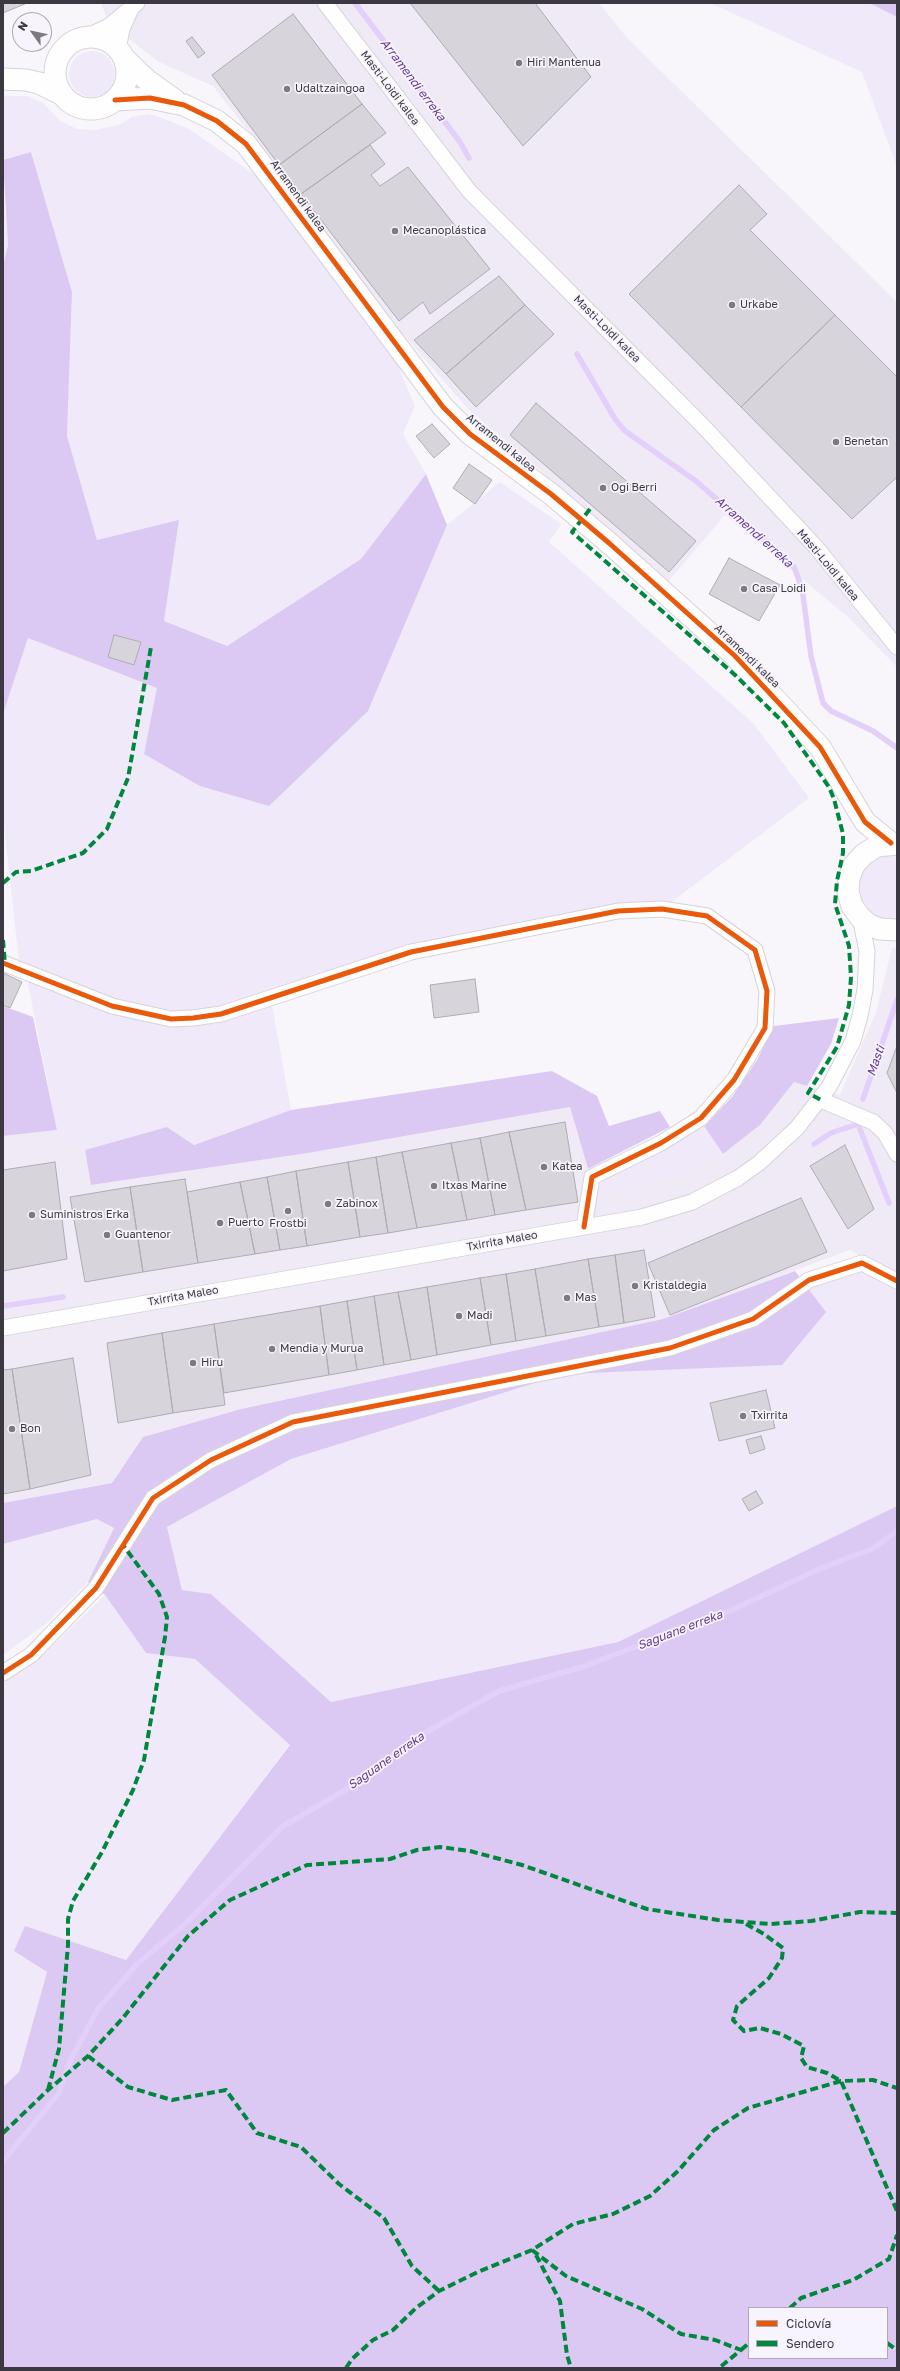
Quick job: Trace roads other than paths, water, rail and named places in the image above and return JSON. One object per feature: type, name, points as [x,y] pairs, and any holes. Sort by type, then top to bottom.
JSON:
[{"type":"street","name":"Masti-Loidi kalea","points":[[325,3],[470,192],[703,426],[816,547],[897,647]]},
{"type":"street","points":[[63,95],[56,77],[60,57],[67,47],[109,26],[134,6]]},
{"type":"street","points":[[8,78],[39,83],[63,95],[76,106],[90,109],[107,106],[116,100],[122,92],[127,78],[121,54],[122,29],[134,6]]},
{"type":"street","points":[[84,38],[102,39],[121,54]]},
{"type":"street","name":"Arramendi kalea","points":[[121,54],[147,80],[184,105],[217,122],[246,144],[443,407],[470,434],[551,494],[609,543],[735,656],[820,747],[840,779],[857,813]]},
{"type":"street","points":[[8,78],[38,70],[60,57]]},
{"type":"street","name":"Arramendi kalea","points":[[116,100],[150,98],[184,105]]},
{"type":"street","points":[[857,813],[873,830],[894,843]]},
{"type":"street","points":[[857,813],[858,838],[854,865],[849,878],[848,892],[852,906],[860,917],[868,924],[893,931]]},
{"type":"street","points":[[854,865],[864,854],[877,846],[894,843]]},
{"type":"street","points":[[3,963],[112,1006],[171,1019],[193,1018],[221,1014],[411,952],[618,911],[662,909],[707,916],[755,950],[767,991],[765,1028],[734,1080],[701,1118],[661,1143],[592,1177],[584,1227]]},
{"type":"street","name":"Txirrita Maleo","points":[[3,1328],[584,1227],[667,1211],[715,1191],[759,1163],[778,1147],[820,1100],[842,1064],[853,1041],[860,1016],[867,964],[866,939],[860,917]]},
{"type":"street","name":"Txirrita Maleo","points":[[867,964],[876,945],[893,931]]},
{"type":"street","points":[[820,1100],[873,1122],[885,1133],[897,1154]]},
{"type":"street","points":[[3,1673],[31,1655],[96,1588],[153,1498],[211,1460],[293,1422],[670,1348],[753,1319],[809,1280],[862,1263],[897,1281]]},
{"type":"waterway","name":"Arramendi erreka","points":[[355,3],[460,142],[469,158]]},
{"type":"waterway","name":"Arramendi erreka","points":[[577,354],[615,419],[625,431],[696,481],[794,567],[802,588],[811,656],[823,703],[831,711],[873,731],[897,748]]},
{"type":"waterway","name":"Masti","points":[[863,1099],[897,1000]]},
{"type":"waterway","points":[[814,1144],[831,1133],[858,1124],[889,1203]]},
{"type":"waterway","points":[[3,1306],[63,1297]]},
{"type":"waterway","name":"Saguane erreka","points":[[3,2161],[59,2093],[70,2061],[98,2009],[137,1964],[185,1924],[283,1826],[359,1782],[416,1738],[499,1691],[585,1666],[732,1610],[819,1569],[872,1549],[897,1531]]},
{"type":"place","name":"Hiri Mantenua","points":[[519,63]]},
{"type":"place","name":"Udaltzaingoa","points":[[287,89]]},
{"type":"place","name":"Mecanoplástica","points":[[395,231]]},
{"type":"place","name":"Urkabe","points":[[732,305]]},
{"type":"place","name":"Benetan","points":[[836,442]]},
{"type":"place","name":"Ogi Berri","points":[[603,488]]},
{"type":"place","name":"Casa Loidi","points":[[744,589]]},
{"type":"place","name":"Katea","points":[[544,1167]]},
{"type":"place","name":"Itxas Marine","points":[[434,1186]]},
{"type":"place","name":"Zabinox","points":[[328,1204]]},
{"type":"place","name":"Frostbi","points":[[288,1211]]},
{"type":"place","name":"Suministros Erka","points":[[32,1215]]},
{"type":"place","name":"Puerto","points":[[220,1223]]},
{"type":"place","name":"Guantenor","points":[[107,1235]]},
{"type":"place","name":"Kristaldegia","points":[[635,1286]]},
{"type":"place","name":"Mas","points":[[567,1298]]},
{"type":"place","name":"Madi","points":[[459,1316]]},
{"type":"place","name":"Mendia y Murua","points":[[272,1349]]},
{"type":"place","name":"Hiru","points":[[193,1363]]},
{"type":"place","name":"Txirrita","points":[[743,1416]]},
{"type":"place","name":"Bon","points":[[12,1429]]}]
